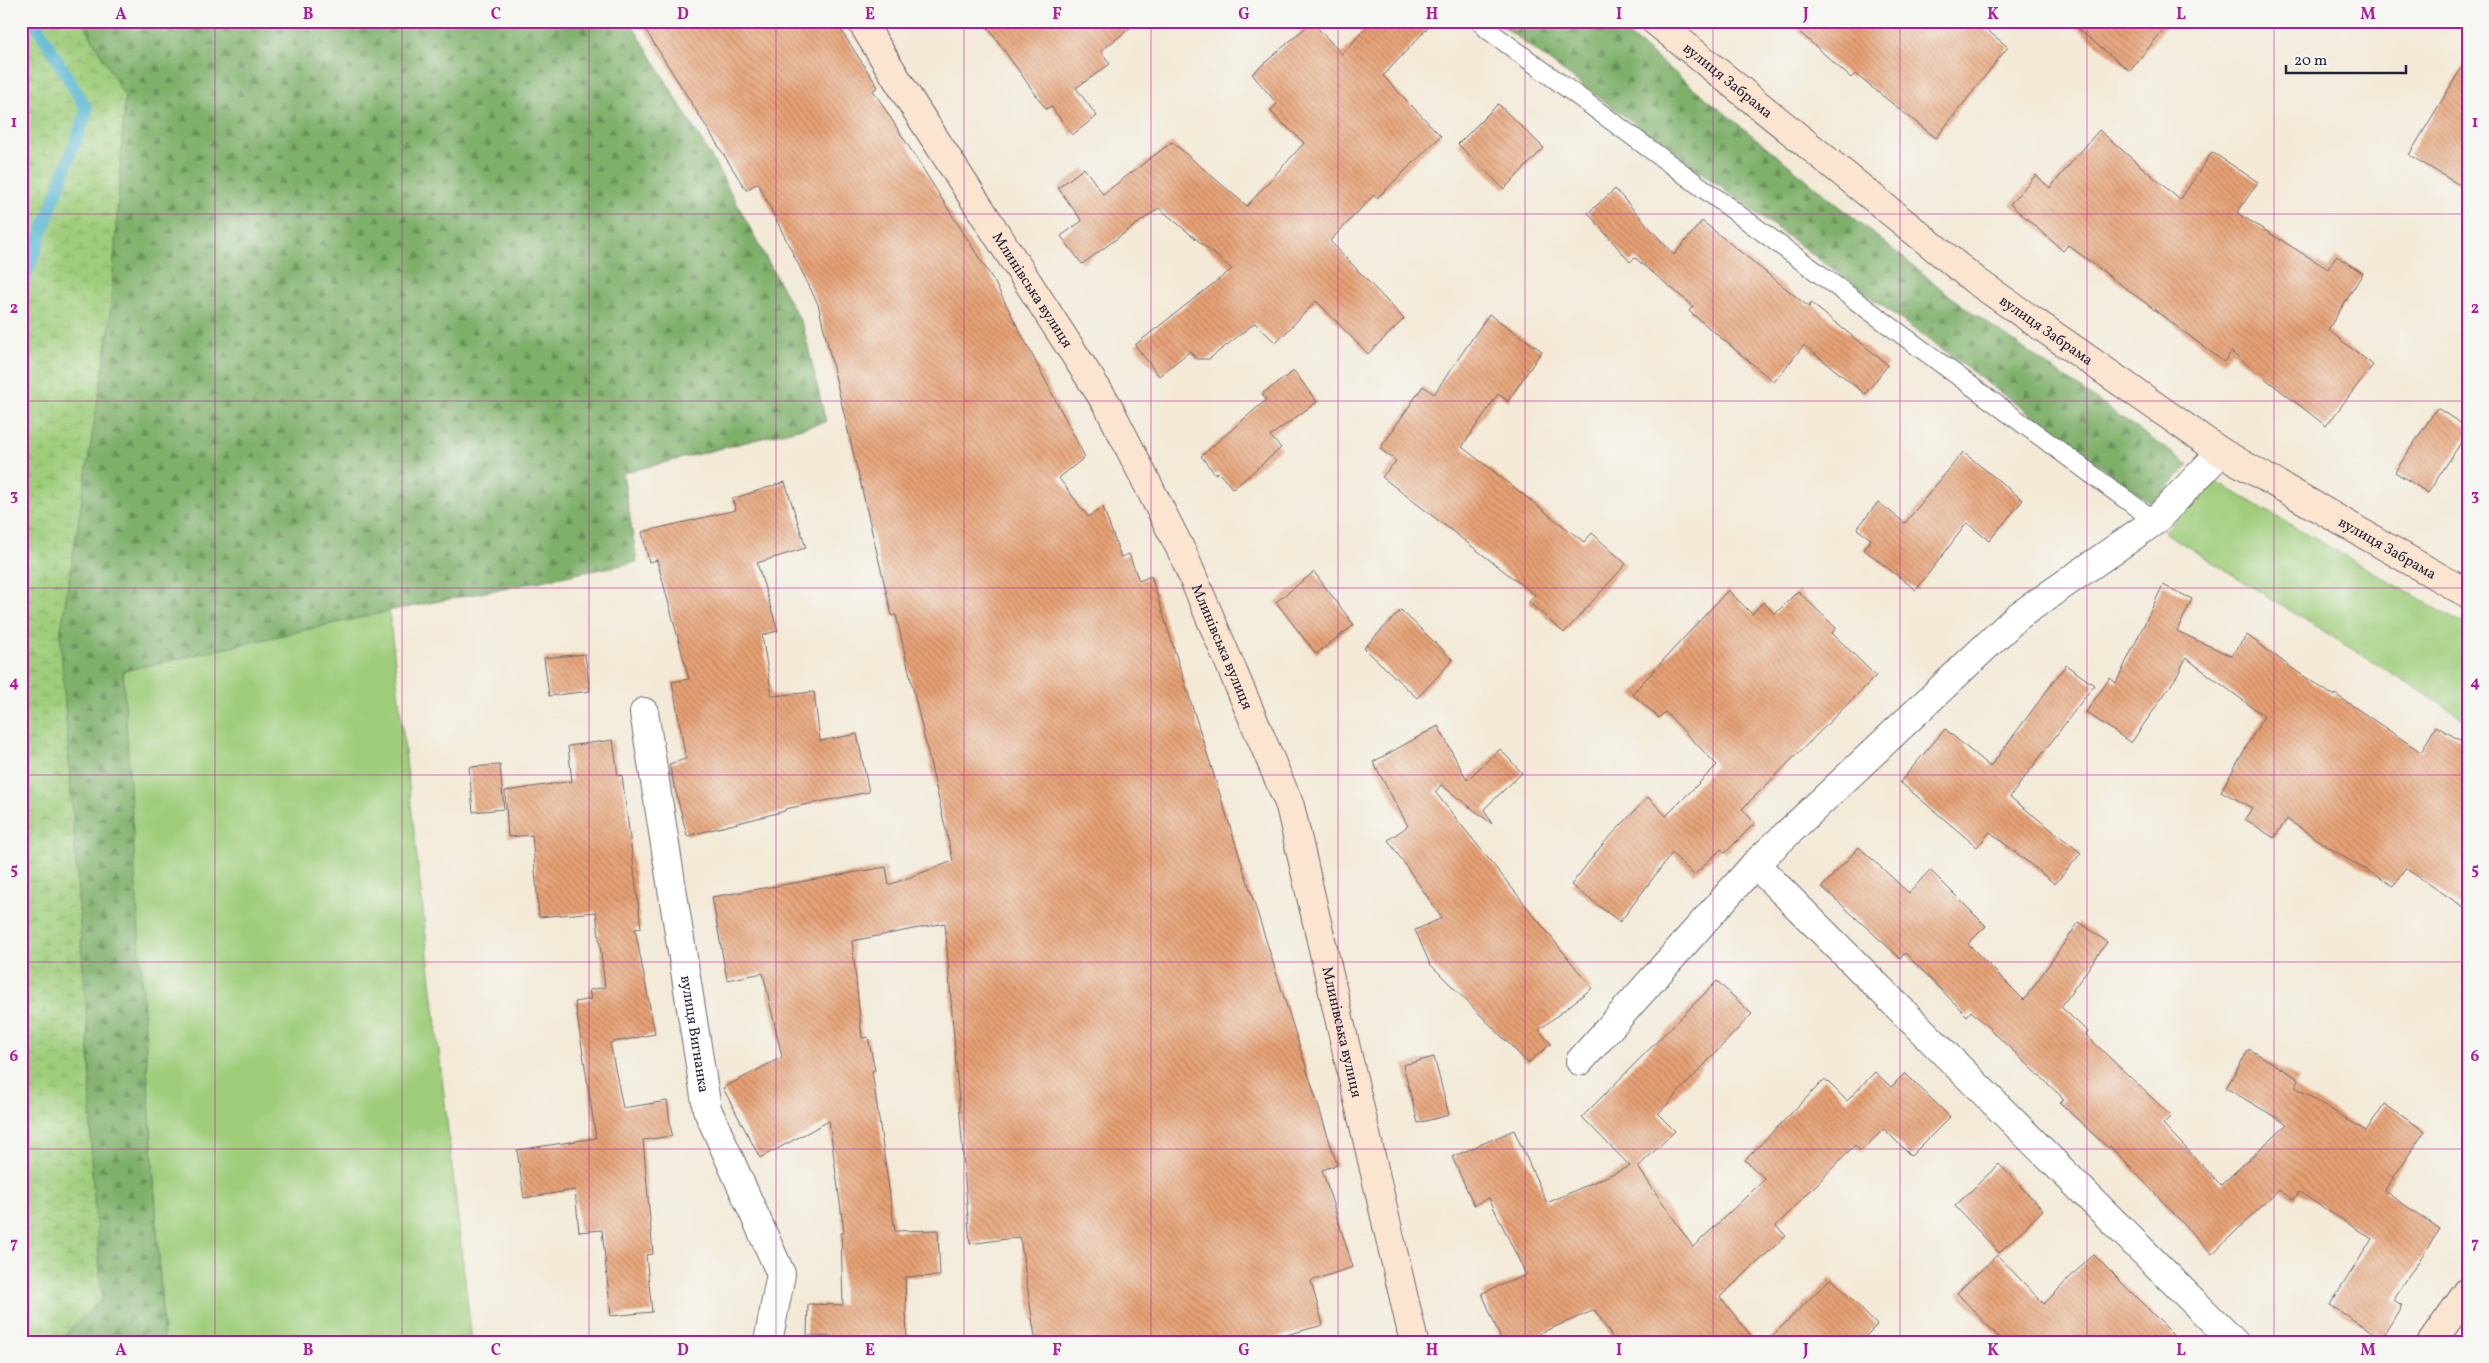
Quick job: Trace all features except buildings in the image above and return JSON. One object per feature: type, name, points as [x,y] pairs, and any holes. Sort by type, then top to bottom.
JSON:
[{"type":"main road","name":"Млинівська вулиця","points":[[861,21],[912,105],[1108,406],[1183,554],[1286,796],[1414,1342]]},
{"type":"main road","name":"вулиця Забрама","points":[[1655,21],[1976,281],[2221,452],[2468,594]]},
{"type":"main road","points":[[2432,1342],[2468,1291]]},
{"type":"street","points":[[1580,1061],[1755,864],[2017,617],[2155,521],[2221,452]]},
{"type":"street","name":"вулиця Вигнанка","points":[[644,712],[707,1109],[781,1274],[768,1342]]},
{"type":"street","points":[[1755,864],[2234,1342]]},
{"type":"lane","points":[[1479,21],[1496,36],[2155,521]]},
{"type":"green space","points":[[21,21],[82,21],[125,97],[109,330],[60,635],[90,1070],[91,1160],[102,1299],[57,1342],[21,1342]]},
{"type":"green space","points":[[82,21],[630,21],[717,167],[803,326],[826,422],[623,473],[637,562],[389,611],[123,671],[164,1342],[57,1342],[102,1299],[91,1160],[90,1070],[60,635],[109,330],[125,97]]},
{"type":"green space","points":[[1495,21],[1611,21],[1959,303],[2189,465],[2152,504]]},
{"type":"green space","points":[[2213,480],[2468,627],[2468,721],[2164,532]]},
{"type":"green space","points":[[389,611],[472,1342],[164,1342],[122,671]]},
{"type":"waterway","points":[[21,289],[87,110],[34,21]]}]
